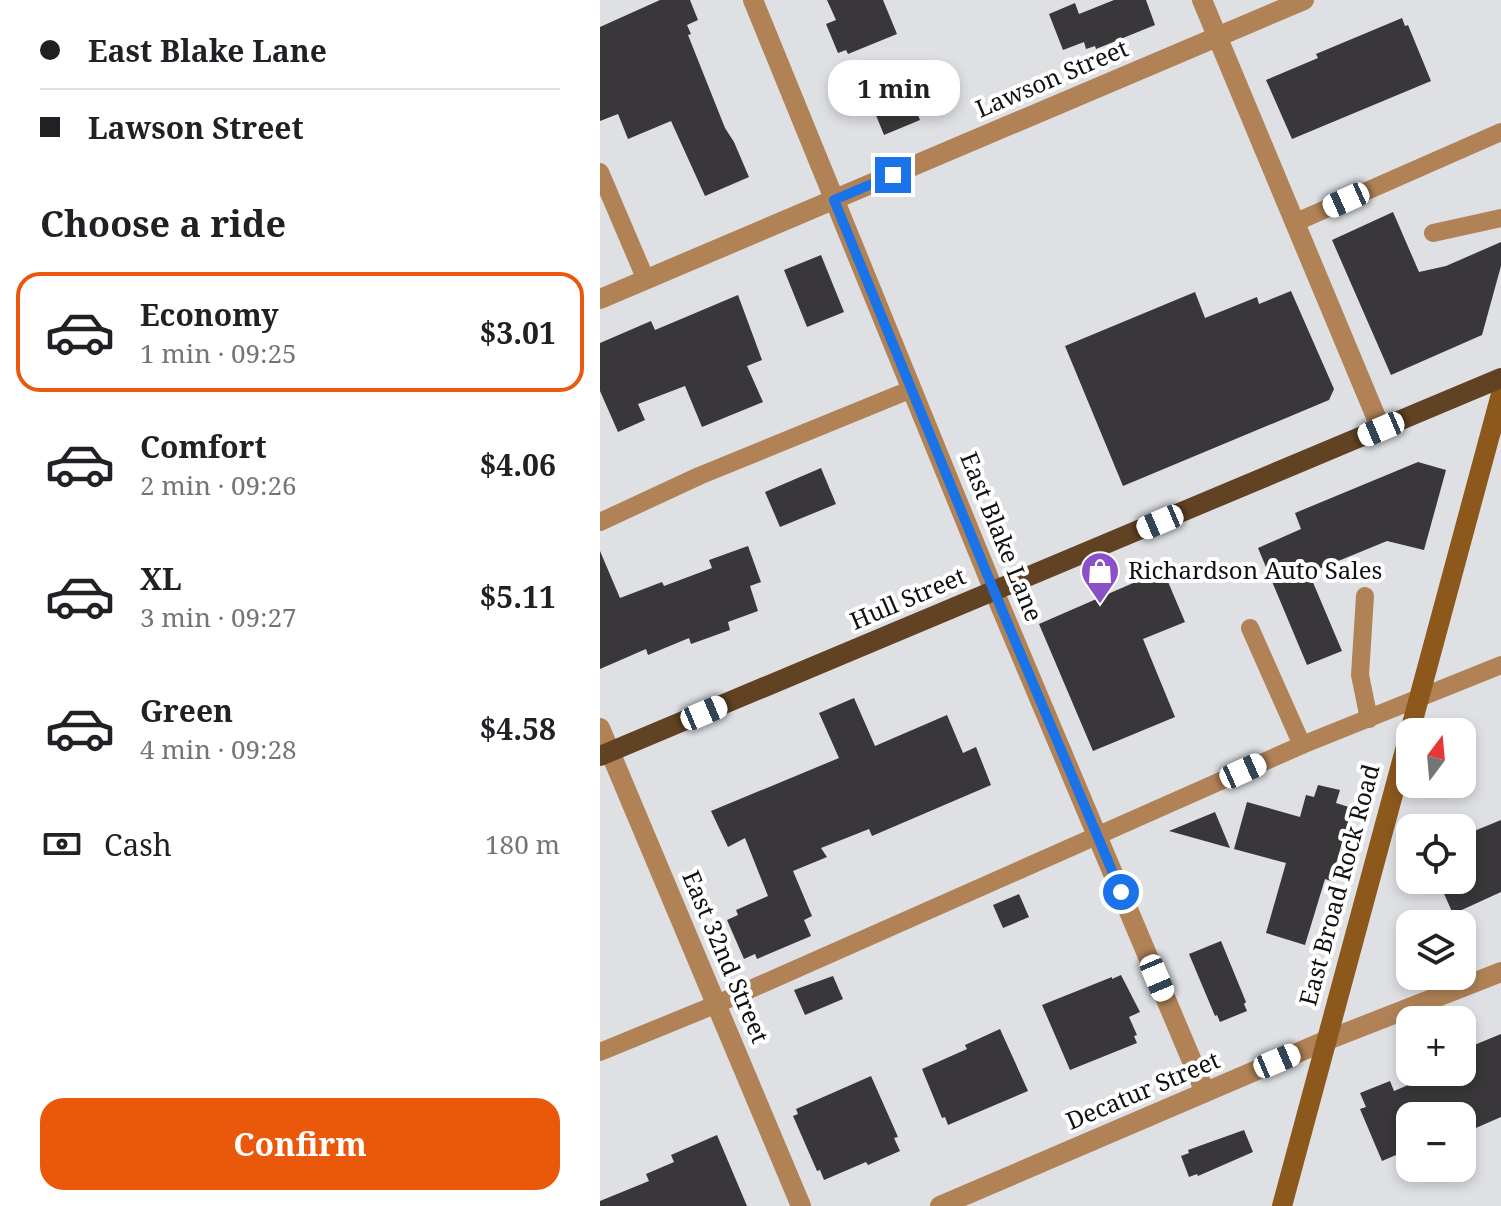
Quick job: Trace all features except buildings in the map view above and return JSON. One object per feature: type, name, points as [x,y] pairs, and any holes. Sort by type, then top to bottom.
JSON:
[{"type":"main road","name":"Hull Street","points":[[605,754],[1501,378]]},
{"type":"main road","name":"East Broad Rock Road","points":[[1282,1206],[1501,394]]},
{"type":"street","name":"East Blake Lane","points":[[753,0],[994,591],[1205,1092]]},
{"type":"street","points":[[1202,0],[1381,429]]},
{"type":"street","name":"Lawson Street","points":[[600,299],[1304,0]]},
{"type":"street","name":"East 32nd Street","points":[[600,728],[605,754],[717,1004],[801,1206]]},
{"type":"street","name":"Decatur Street","points":[[940,1206],[1325,1041],[1501,972]]},
{"type":"lane","points":[[1294,223],[1501,132]]},
{"type":"lane","points":[[600,172],[646,280]]},
{"type":"lane","points":[[1433,233],[1501,218]]},
{"type":"lane","points":[[600,522],[699,476],[912,389]]},
{"type":"lane","points":[[1365,596],[1360,675],[1369,719]]},
{"type":"lane","points":[[1250,628],[1302,745]]},
{"type":"lane","points":[[600,1052],[717,1004],[1302,745],[1501,665]]},
{"type":"place","name":"Richardson Auto Sales","points":[[1100,605]]},
{"type":"route","points":[[893,175],[834,200],[1121,892]]}]
